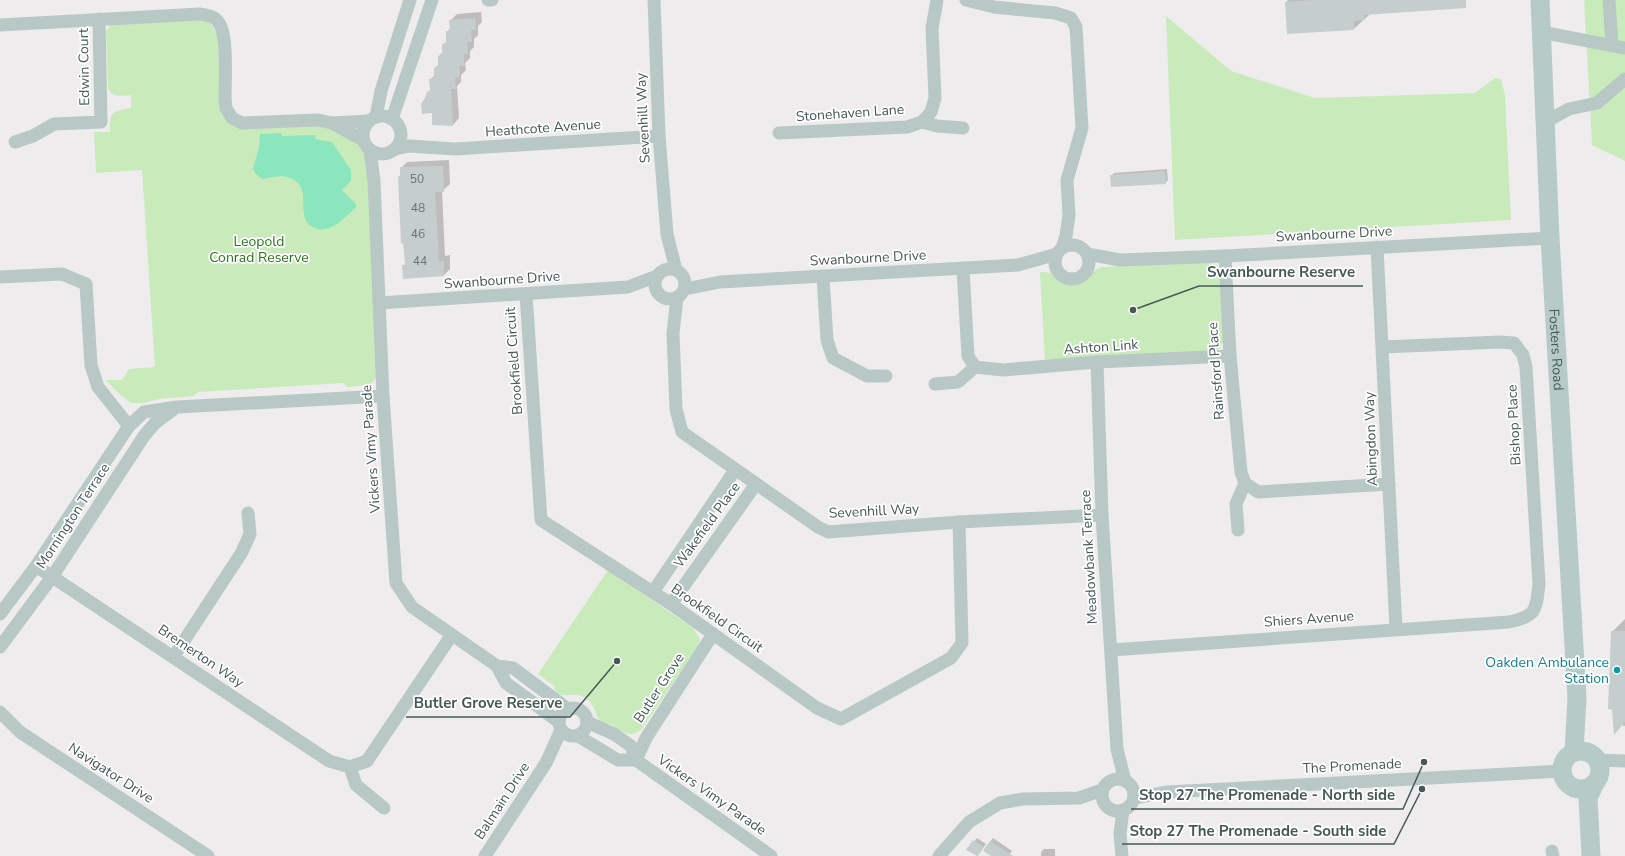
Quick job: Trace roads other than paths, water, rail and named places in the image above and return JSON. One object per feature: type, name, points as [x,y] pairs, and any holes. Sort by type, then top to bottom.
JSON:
[{"type":"main road","name":"Fosters Road","points":[[1540,0],[1550,238],[1577,698],[1591,763],[1588,798],[1591,856]]},
{"type":"main road","points":[[1566,778],[1583,789],[1591,763],[1565,759],[1566,778],[1576,804],[1582,856]]},
{"type":"street","points":[[366,145],[364,129],[373,119],[410,0]]},
{"type":"street","points":[[332,123],[366,145],[375,153],[390,151],[400,139],[396,124],[432,0]]},
{"type":"street","name":"Sevenhill Way","points":[[654,0],[659,136],[667,234],[674,288],[673,333],[676,409],[682,432],[734,470],[818,527],[828,532],[959,522],[1102,515]]},
{"type":"street","name":"Stonehaven Lane","points":[[779,133],[907,127],[922,122],[931,112],[935,98],[932,28],[937,0]]},
{"type":"street","points":[[966,0],[1004,9],[1055,13],[1071,18],[1076,27],[1082,128],[1067,180],[1069,215],[1066,236],[1055,262],[1057,270],[1065,278],[1077,279],[1082,276],[1085,256],[1069,215]]},
{"type":"street","points":[[1609,0],[1612,46]]},
{"type":"street","points":[[0,25],[200,14],[211,15],[219,22],[223,33],[226,108],[232,118],[242,123],[318,120],[332,123],[387,117],[396,124]]},
{"type":"street","name":"Edwin Court","points":[[15,142],[33,136],[54,124],[101,122],[99,19]]},
{"type":"street","points":[[1541,32],[1625,48]]},
{"type":"street","points":[[1545,122],[1569,109],[1597,103],[1625,80]]},
{"type":"street","name":"Stonehaven Lane","points":[[922,122],[936,126],[963,128]]},
{"type":"street","name":"Heathcote Avenue","points":[[396,124],[410,137],[429,146]]},
{"type":"street","name":"Heathcote Avenue","points":[[390,151],[409,146],[429,146],[455,149],[659,136]]},
{"type":"street","name":"Vickers Vimy Parade","points":[[366,145],[374,181],[382,396],[396,583],[412,607],[451,636],[497,666],[513,668],[568,709]]},
{"type":"street","name":"Vickers Vimy Parade","points":[[374,181],[390,151]]},
{"type":"street","name":"Sevenhill Way","points":[[667,234],[660,273],[654,287],[674,288]]},
{"type":"street","name":"Swanbourne Drive","points":[[1085,256],[1120,260],[1225,256],[1550,238]]},
{"type":"street","points":[[1059,251],[1071,245],[1085,256]]},
{"type":"street","name":"Abingdon Way","points":[[1377,247],[1396,629]]},
{"type":"street","name":"Swanbourne Drive","points":[[1018,265],[1059,251]]},
{"type":"street","name":"Rainsford Place","points":[[1225,256],[1230,356],[1240,472],[1245,483]]},
{"type":"street","name":"Swanbourne Drive","points":[[379,304],[628,288],[674,288],[720,282],[1018,265],[1057,270]]},
{"type":"street","points":[[935,384],[958,382],[975,367],[968,356],[963,269]]},
{"type":"street","points":[[660,273],[674,288]]},
{"type":"street","name":"Swanbourne Drive","points":[[628,288],[660,273]]},
{"type":"street","points":[[0,277],[62,274],[86,284],[91,365],[98,387],[129,426]]},
{"type":"street","points":[[823,277],[827,340],[833,358],[867,376],[886,376]]},
{"type":"street","name":"Brookfield Circuit","points":[[526,294],[541,520],[671,604],[817,708],[841,719],[951,658],[962,643],[959,522]]},
{"type":"street","name":"Bishop Place","points":[[1383,347],[1500,342],[1514,343],[1523,355],[1526,367],[1539,584],[1538,600],[1534,610],[1526,618],[1509,622]]},
{"type":"street","name":"Ashton Link","points":[[975,367],[1003,370],[1097,362],[1230,356]]},
{"type":"street","name":"Meadowbank Terrace","points":[[1097,362],[1102,515],[1117,749],[1112,780]]},
{"type":"street","name":"Mornington Terrace","points":[[0,614],[36,566],[129,426],[144,412],[176,407],[382,396]]},
{"type":"street","name":"Mornington Terrace","points":[[0,647],[52,577],[144,436],[155,423],[176,407]]},
{"type":"street","name":"Wakefield Place","points":[[653,592],[734,470]]},
{"type":"street","points":[[1238,530],[1236,504],[1245,483],[1258,492],[1389,484]]},
{"type":"street","name":"Wakefield Place","points":[[671,604],[756,484]]},
{"type":"street","points":[[174,656],[242,552],[250,534],[248,513]]},
{"type":"street","name":"Bremerton Way","points":[[36,566],[174,656],[328,761],[350,766]]},
{"type":"street","points":[[0,620],[13,629]]},
{"type":"street","name":"Shiers Avenue","points":[[1111,650],[1509,622]]},
{"type":"street","name":"Butler Grove","points":[[636,760],[646,738],[713,634]]},
{"type":"street","points":[[384,808],[356,785],[350,766],[367,761],[451,636]]},
{"type":"street","name":"Vickers Vimy Parade","points":[[497,666],[506,683],[567,731],[618,760],[636,760]]},
{"type":"street","points":[[573,708],[581,711],[587,722],[584,730],[567,731],[561,714],[568,709],[573,708]]},
{"type":"street","name":"Navigator Drive","points":[[0,712],[20,732],[208,856]]},
{"type":"street","name":"Vickers Vimy Parade","points":[[587,722],[614,734],[631,746],[636,760],[764,854]]},
{"type":"street","name":"Balmain Drive","points":[[485,856],[567,731]]},
{"type":"street","name":"Meadowbank Terrace","points":[[1117,749],[1130,789]]},
{"type":"street","points":[[1591,763],[1625,761]]},
{"type":"street","points":[[1591,763],[1625,765]]},
{"type":"street","name":"The Promenade","points":[[1130,789],[1168,792],[1566,778]]},
{"type":"street","points":[[1079,798],[1113,809],[1131,805],[1130,789],[1112,780],[1106,784],[1102,790],[1102,799],[1113,809],[1120,834],[1122,856]]},
{"type":"street","points":[[939,856],[970,822],[1000,803],[1023,800],[1079,798],[1102,790]]},
{"type":"place","name":"Swanbourne Reserve","points":[[1133,310]]},
{"type":"place","name":"Butler Grove Reserve","points":[[617,661]]},
{"type":"place","name":"Oakden Ambulance Station","points":[[1617,670]]},
{"type":"place","name":"Stop 27 The Promenade - North side","points":[[1424,762]]},
{"type":"place","name":"Stop 27 The Promenade - South side","points":[[1422,789]]},
{"type":"park label","name":"Leopold Conrad Reserve","points":[[259,250]]}]
